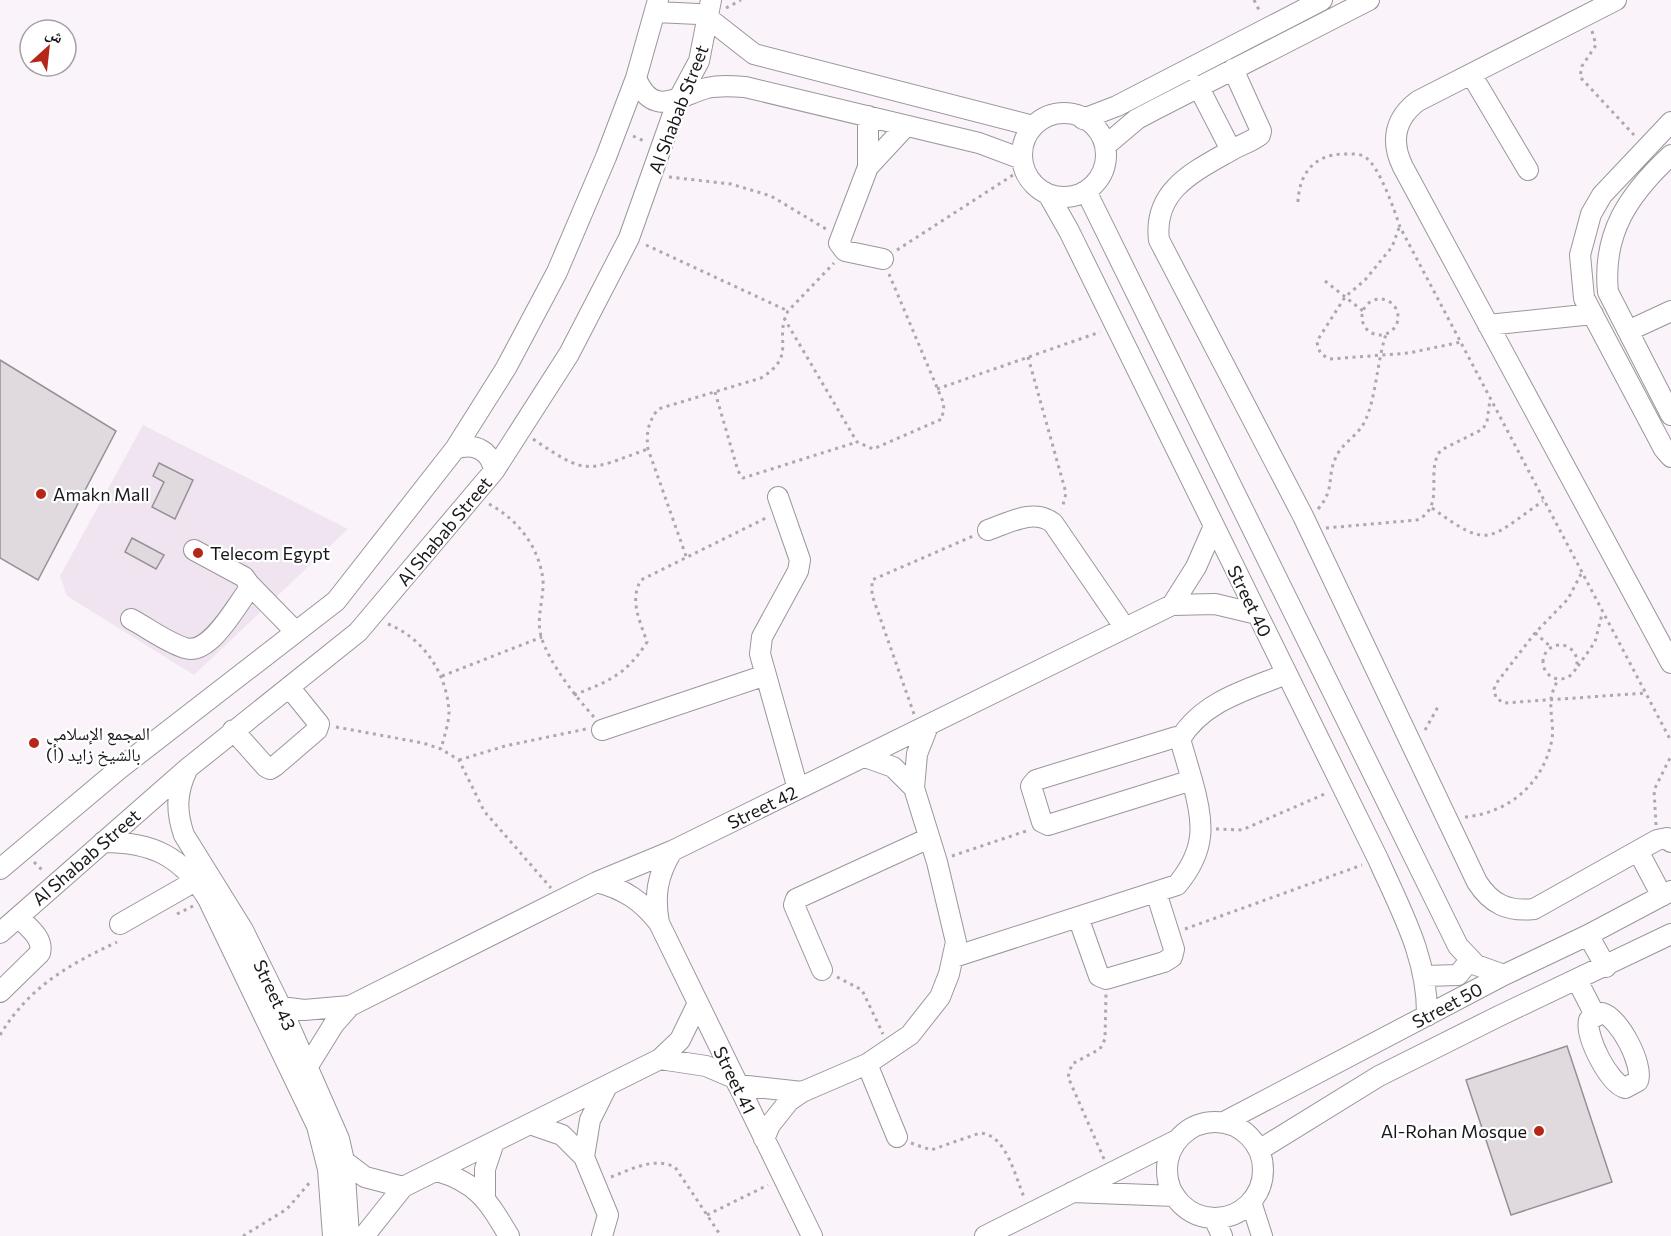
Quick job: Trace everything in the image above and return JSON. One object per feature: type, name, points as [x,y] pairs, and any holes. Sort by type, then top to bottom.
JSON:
[{"type":"street","points":[[1083,118],[1093,126],[1105,146],[1103,171],[1086,191],[1068,197],[1048,194],[1033,184],[1023,164],[1024,141],[1034,126],[1057,114],[1083,118],[1117,106],[1322,0]]},
{"type":"street","points":[[1105,146],[1137,119],[1369,0]]},
{"type":"street","points":[[1616,0],[1408,108],[1396,130],[1395,143],[1403,167],[1671,663]]},
{"type":"street","points":[[0,869],[119,769],[336,601],[455,449],[506,368],[557,272],[636,78],[657,6],[686,11],[709,9],[754,54],[1034,126]]},
{"type":"street","name":"Al Shabab Street","points":[[0,933],[188,768],[372,618],[475,496],[522,431],[569,354],[629,238],[678,100],[699,61],[709,9]]},
{"type":"street","points":[[745,87],[754,54]]},
{"type":"street","points":[[1233,69],[1261,131],[1258,137],[1231,150],[1177,186],[1166,196],[1157,225],[1159,240],[1306,523],[1485,893],[1495,902],[1514,909],[1534,909],[1638,851],[1663,840]]},
{"type":"street","points":[[1471,74],[1528,170]]},
{"type":"street","points":[[636,78],[640,88],[657,101],[678,100],[711,87],[745,87],[979,143],[1023,164]]},
{"type":"street","points":[[1198,86],[1231,150]]},
{"type":"street","points":[[868,116],[868,167],[843,244],[883,259]]},
{"type":"street","points":[[1671,122],[1602,195],[1584,234],[1580,277],[1584,298],[1664,449],[1671,457]]},
{"type":"street","points":[[868,167],[906,126]]},
{"type":"street","points":[[1646,147],[1667,159],[1621,215],[1609,245],[1608,292],[1671,415]]},
{"type":"street","name":"Street 40","points":[[1086,191],[1458,946],[1470,960],[1490,971],[1504,975]]},
{"type":"street","name":"Street 40","points":[[1048,194],[1342,786],[1414,938],[1425,976],[1427,1016]]},
{"type":"street","points":[[1604,335],[1671,311]]},
{"type":"street","points":[[1488,325],[1593,314]]},
{"type":"street","points":[[455,449],[464,446],[481,449],[493,462],[494,471]]},
{"type":"street","points":[[781,504],[800,560],[798,572],[762,637],[760,654],[798,789]]},
{"type":"street","points":[[988,530],[1034,515],[1053,523],[1125,628]]},
{"type":"street","points":[[1172,605],[1197,567],[1214,526]]},
{"type":"street","points":[[194,550],[244,577],[296,632]]},
{"type":"street","points":[[131,619],[185,648],[199,648],[212,639],[247,592],[249,584]]},
{"type":"street","name":"Street 42","points":[[308,1066],[334,1024],[350,1006],[597,882],[672,851],[1172,605],[1215,604],[1257,614]]},
{"type":"street","points":[[1180,739],[1201,713],[1214,704],[1286,674]]},
{"type":"street","points":[[604,730],[766,675]]},
{"type":"street","points":[[233,730],[270,769],[317,730],[319,724],[289,687]]},
{"type":"street","points":[[764,1139],[778,1112],[802,1092],[867,1064],[890,1050],[910,1035],[940,997],[954,957],[956,942],[937,862],[914,788],[917,754],[923,728]]},
{"type":"street","points":[[1180,739],[1172,737],[1036,780],[1031,786],[1044,825],[1192,780]]},
{"type":"street","points":[[954,957],[1177,885],[1189,870],[1202,827],[1180,739]]},
{"type":"street","points":[[865,757],[892,767],[914,788]]},
{"type":"street","name":"Street 43","points":[[188,768],[180,783],[177,801],[178,819],[184,835],[243,930],[281,1007],[339,1139],[344,1161],[349,1236]]},
{"type":"street","points":[[822,970],[794,905],[796,899],[929,837]]},
{"type":"street","name":"Street 43","points":[[103,842],[140,845],[157,850],[174,859],[197,880],[316,1126],[325,1154],[333,1236]]},
{"type":"street","name":"Street 41","points":[[659,923],[656,905],[657,886],[662,868],[672,851]]},
{"type":"street","points":[[1638,851],[1667,893]]},
{"type":"street","points":[[122,931],[197,880]]},
{"type":"street","name":"Street 41","points":[[597,882],[626,892],[644,906],[659,923],[812,1236]]},
{"type":"street","points":[[1078,917],[1094,970],[1098,976],[1106,979],[1172,957],[1174,949],[1156,892]]},
{"type":"street","name":"Street 50","points":[[1224,1122],[1504,975],[1588,935],[1667,893]]},
{"type":"street","points":[[0,992],[40,953],[42,948],[40,940],[18,917]]},
{"type":"street","name":"Street 50","points":[[1259,1150],[1379,1076],[1671,934]]},
{"type":"street","points":[[1588,935],[1606,967]]},
{"type":"street","points":[[1425,976],[1458,975],[1470,960]]},
{"type":"street","points":[[1577,980],[1595,1015]]},
{"type":"street","points":[[364,1236],[403,1187],[660,1059],[684,1034],[698,1003]]},
{"type":"street","name":"Street 42","points":[[281,1007],[304,1010],[350,1006]]},
{"type":"street","points":[[660,1059],[706,1066],[736,1081],[802,1092]]},
{"type":"street","points":[[867,1064],[897,1137]]},
{"type":"street","points":[[584,1157],[590,1120],[606,1086]]},
{"type":"street","points":[[1224,1122],[1245,1132],[1259,1150],[1262,1160],[1262,1183],[1251,1202],[1218,1227],[1192,1212],[1175,1196],[1167,1173],[1171,1150],[1185,1132],[1203,1123],[1224,1122]]},
{"type":"street","points":[[530,1124],[561,1135],[584,1157],[608,1215],[602,1236]]},
{"type":"street","points":[[985,1236],[1177,1140]]},
{"type":"street","points":[[485,1197],[485,1169],[494,1142]]},
{"type":"street","points":[[344,1161],[365,1177],[403,1187]]},
{"type":"street","points":[[437,1171],[463,1180],[485,1197],[509,1236]]},
{"type":"street","points":[[1070,1192],[1175,1196]]},
{"type":"street","points":[[1251,1202],[1262,1236]]},
{"type":"path","points":[[1584,16],[1596,45],[1582,66],[1580,77],[1646,147]]},
{"type":"path","points":[[617,128],[661,150]]},
{"type":"path","points":[[1298,202],[1302,178],[1317,160],[1329,154],[1355,154],[1365,157],[1374,165],[1400,227],[1671,741]]},
{"type":"path","points":[[715,392],[738,471],[743,478],[857,442],[873,448],[942,419],[944,404],[883,259],[1023,164]]},
{"type":"path","points":[[653,175],[731,183],[771,196],[843,244],[784,318],[782,358],[771,372],[761,378],[658,410],[648,428],[648,449],[686,556]]},
{"type":"path","points":[[1400,227],[1392,247],[1380,264],[1345,297],[1317,341],[1317,350],[1330,359],[1432,349],[1461,342]]},
{"type":"path","points":[[629,238],[788,311]]},
{"type":"path","points":[[1325,281],[1363,311]]},
{"type":"path","points":[[1374,300],[1386,300],[1396,308],[1398,320],[1392,331],[1380,336],[1369,331],[1362,320],[1363,311],[1374,300]]},
{"type":"path","points":[[784,318],[857,442]]},
{"type":"path","points":[[937,389],[1116,327]]},
{"type":"path","points":[[1306,523],[1326,499],[1336,457],[1364,424],[1370,410],[1386,334]]},
{"type":"path","points":[[1028,357],[1066,493],[1063,508],[1053,523]]},
{"type":"path","points":[[1306,523],[1417,520],[1426,516],[1432,508],[1437,455],[1442,450],[1483,429],[1487,422],[1490,398]]},
{"type":"path","points":[[522,431],[570,464],[594,469],[648,449]]},
{"type":"path","points":[[475,496],[508,514],[532,544],[543,580],[539,618],[542,637],[574,695],[604,730]]},
{"type":"path","points":[[1432,508],[1465,532],[1476,536],[1488,536],[1499,532],[1544,500]]},
{"type":"path","points":[[574,695],[614,679],[636,660],[647,642],[635,605],[635,590],[641,580],[781,504]]},
{"type":"path","points":[[923,728],[872,595],[872,580],[988,530]]},
{"type":"path","points":[[1581,574],[1568,598],[1535,633],[1494,689],[1496,698],[1504,703],[1646,693]]},
{"type":"path","points":[[1551,647],[1544,656],[1544,668],[1558,679],[1569,677],[1595,642],[1602,612]]},
{"type":"path","points":[[372,618],[401,630],[417,643],[425,650],[442,676],[449,712],[441,749]]},
{"type":"path","points":[[1535,633],[1551,647],[1569,647],[1577,656],[1577,668]]},
{"type":"path","points":[[442,676],[542,637]]},
{"type":"path","points":[[1446,816],[1467,817],[1488,813],[1507,805],[1524,792],[1537,776],[1547,758],[1552,737],[1551,700],[1558,679]]},
{"type":"path","points":[[1414,750],[1438,705]]},
{"type":"path","points":[[319,724],[441,749],[459,760],[484,811],[561,900]]},
{"type":"path","points":[[459,760],[553,735],[595,727],[604,730]]},
{"type":"path","points":[[1663,840],[1654,790],[1671,756]]},
{"type":"path","points":[[1202,827],[1227,831],[1242,830],[1342,786]]},
{"type":"path","points":[[937,862],[1044,825]]},
{"type":"path","points":[[23,850],[56,884]]},
{"type":"path","points":[[1169,935],[1378,860]]},
{"type":"path","points":[[176,914],[208,899]]},
{"type":"path","points":[[0,1035],[7,1023],[52,976],[122,931]]},
{"type":"path","points":[[822,970],[862,990],[890,1050]]},
{"type":"path","points":[[1106,979],[1104,1039],[1100,1049],[1072,1064],[1068,1077],[1109,1172]]},
{"type":"path","points":[[897,1137],[931,1150],[980,1133],[987,1133],[1000,1142],[1031,1212]]},
{"type":"path","points":[[243,1236],[287,1209],[303,1193],[325,1154]]},
{"type":"path","points":[[595,1182],[650,1163],[663,1162],[675,1167],[721,1236]]},
{"type":"path","points":[[707,1215],[783,1177]]},
{"type":"path","points":[[255,1230],[257,1236]]},
{"type":"shaded area","name":"Telecom Egypt","points":[[143,425],[348,529],[194,675],[67,596],[60,576]]},
{"type":"building","name":"Amakn Mall","points":[[0,360],[116,431],[38,580],[0,558]]},
{"type":"building","points":[[159,463],[193,480],[175,519],[152,507],[164,482],[153,476]]},
{"type":"building","points":[[132,538],[164,555],[156,569],[125,552]]},
{"type":"building","name":"Al-Rohan Mosque","points":[[1567,1046],[1612,1182],[1511,1215],[1466,1080]]},
{"type":"place","name":"Amakn Mall","points":[[41,494]]},
{"type":"place","name":"Telecom Egypt","points":[[198,553]]},
{"type":"place","name":"المجمع الإسلامي (أ) بالشيخ زايد","points":[[34,743]]},
{"type":"place","name":"Al-Rohan Mosque","points":[[1539,1131]]}]
